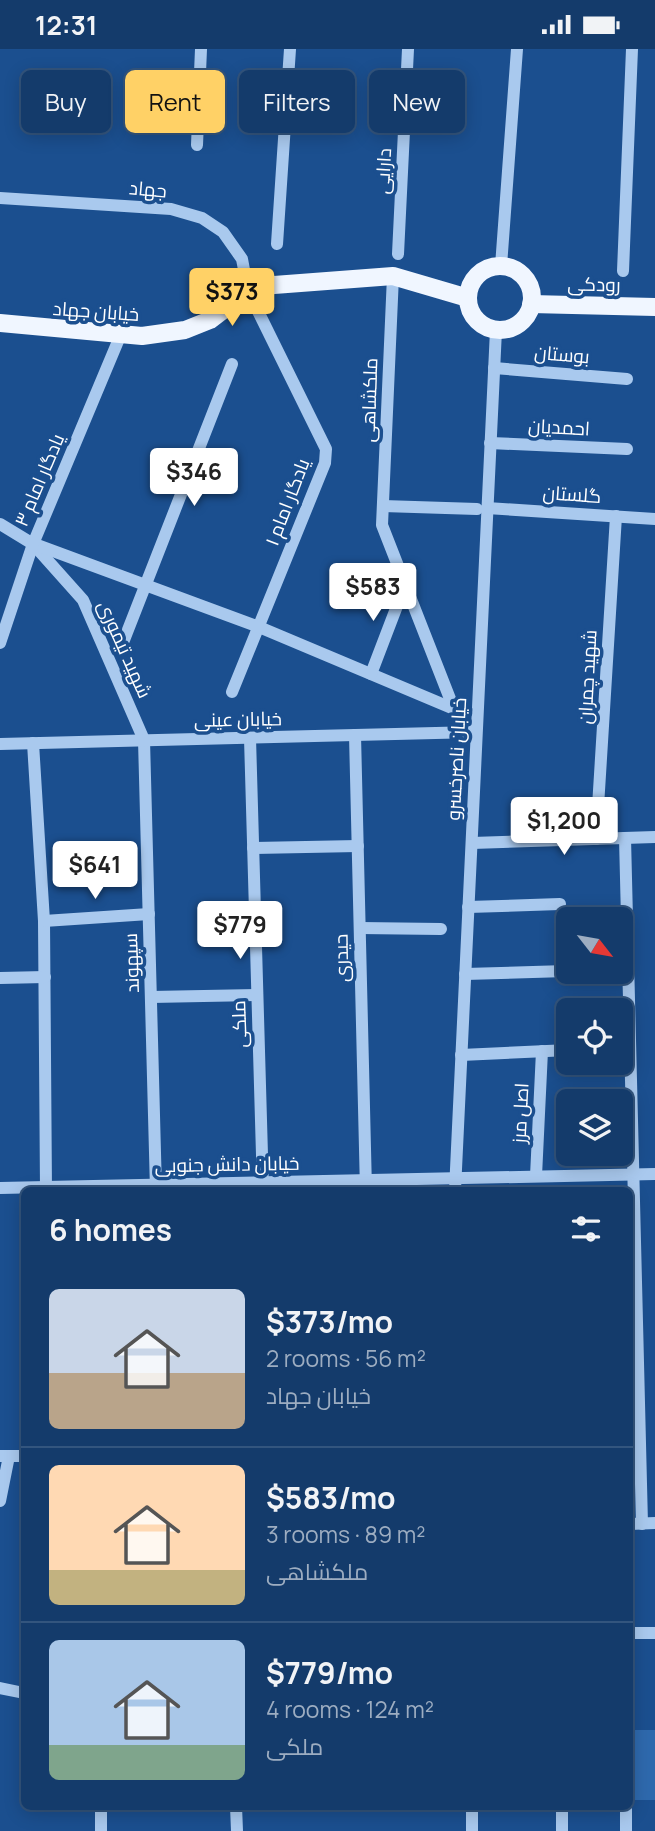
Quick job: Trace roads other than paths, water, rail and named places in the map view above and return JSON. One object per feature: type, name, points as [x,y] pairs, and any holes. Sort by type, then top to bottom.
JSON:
[{"type":"main road","points":[[501,266],[512,268],[521,274],[528,283],[531,304],[522,321],[505,330],[496,330],[487,328],[473,316],[468,298],[470,288],[482,272],[501,266]]},
{"type":"main road","name":"خیابان جهاد","points":[[0,323],[142,336],[185,330],[210,320],[248,291],[274,285],[393,276],[468,298]]},
{"type":"main road","name":"رودکی","points":[[531,304],[655,307]]},
{"type":"street","points":[[197,145],[201,49]]},
{"type":"street","points":[[277,244],[290,49]]},
{"type":"street","name":"دارایی","points":[[398,254],[408,49]]},
{"type":"street","points":[[501,266],[517,49]]},
{"type":"street","points":[[623,271],[632,49]]},
{"type":"street","name":"جهاد","points":[[0,198],[171,209],[202,218],[223,233],[242,258],[248,291]]},
{"type":"street","name":"ملکشاهی","points":[[393,276],[382,525],[405,585]]},
{"type":"street","name":"یادگار امام ۱","points":[[232,692],[325,463],[326,449],[248,291]]},
{"type":"street","name":"خیابان ناصرخسرو","points":[[455,1184],[472,843],[473,732],[482,509],[490,443],[496,330]]},
{"type":"street","name":"یادگار امام ۳","points":[[0,643],[33,544],[121,334]]},
{"type":"street","points":[[124,640],[232,364]]},
{"type":"street","name":"بوستان","points":[[494,368],[627,379]]},
{"type":"street","name":"احمدیان","points":[[490,443],[627,449]]},
{"type":"street","name":"گلستان","points":[[383,506],[655,519]]},
{"type":"street","name":"شهید چمران","points":[[596,839],[616,516]]},
{"type":"street","name":"شهید تیموری","points":[[0,524],[33,544],[83,600],[144,740]]},
{"type":"street","points":[[33,544],[259,627],[454,709]]},
{"type":"street","points":[[371,674],[405,585]]},
{"type":"street","points":[[405,585],[454,709],[473,732]]},
{"type":"street","name":"خیابان عینی","points":[[0,744],[473,732]]},
{"type":"street","name":"حیدری","points":[[355,735],[366,1185]]},
{"type":"street","name":"ملکی","points":[[250,738],[263,1186]]},
{"type":"street","name":"سپهوند","points":[[144,740],[156,1187]]},
{"type":"street","points":[[33,743],[44,921],[46,1187]]},
{"type":"street","points":[[472,843],[655,837]]},
{"type":"street","points":[[625,838],[642,1524]]},
{"type":"street","points":[[253,848],[358,846]]},
{"type":"street","points":[[468,907],[560,904]]},
{"type":"street","points":[[44,921],[149,914]]},
{"type":"street","points":[[360,928],[441,929]]},
{"type":"street","points":[[465,974],[556,971]]},
{"type":"street","points":[[0,978],[45,977]]},
{"type":"street","points":[[151,997],[257,995]]},
{"type":"street","points":[[461,1055],[556,1050]]},
{"type":"street","name":"اصل مرز","points":[[536,1177],[542,1051]]},
{"type":"street","name":"خیابان دانش جنوبی","points":[[156,1187],[455,1184],[536,1177],[655,1174]]},
{"type":"street","points":[[574,1176],[574,1187]]},
{"type":"street","name":"خیابان دانش جنوبی","points":[[0,1188],[21,1188]]},
{"type":"street","points":[[0,1501],[5,1456]]},
{"type":"street","points":[[633,1633],[655,1633]]},
{"type":"street","points":[[0,1688],[21,1692]]},
{"type":"street","points":[[101,1810],[101,1831]]},
{"type":"street","points":[[236,1810],[237,1831]]},
{"type":"street","points":[[472,1810],[472,1831]]},
{"type":"street","points":[[562,1810],[562,1831]]},
{"type":"street","points":[[626,1810],[626,1831]]}]
